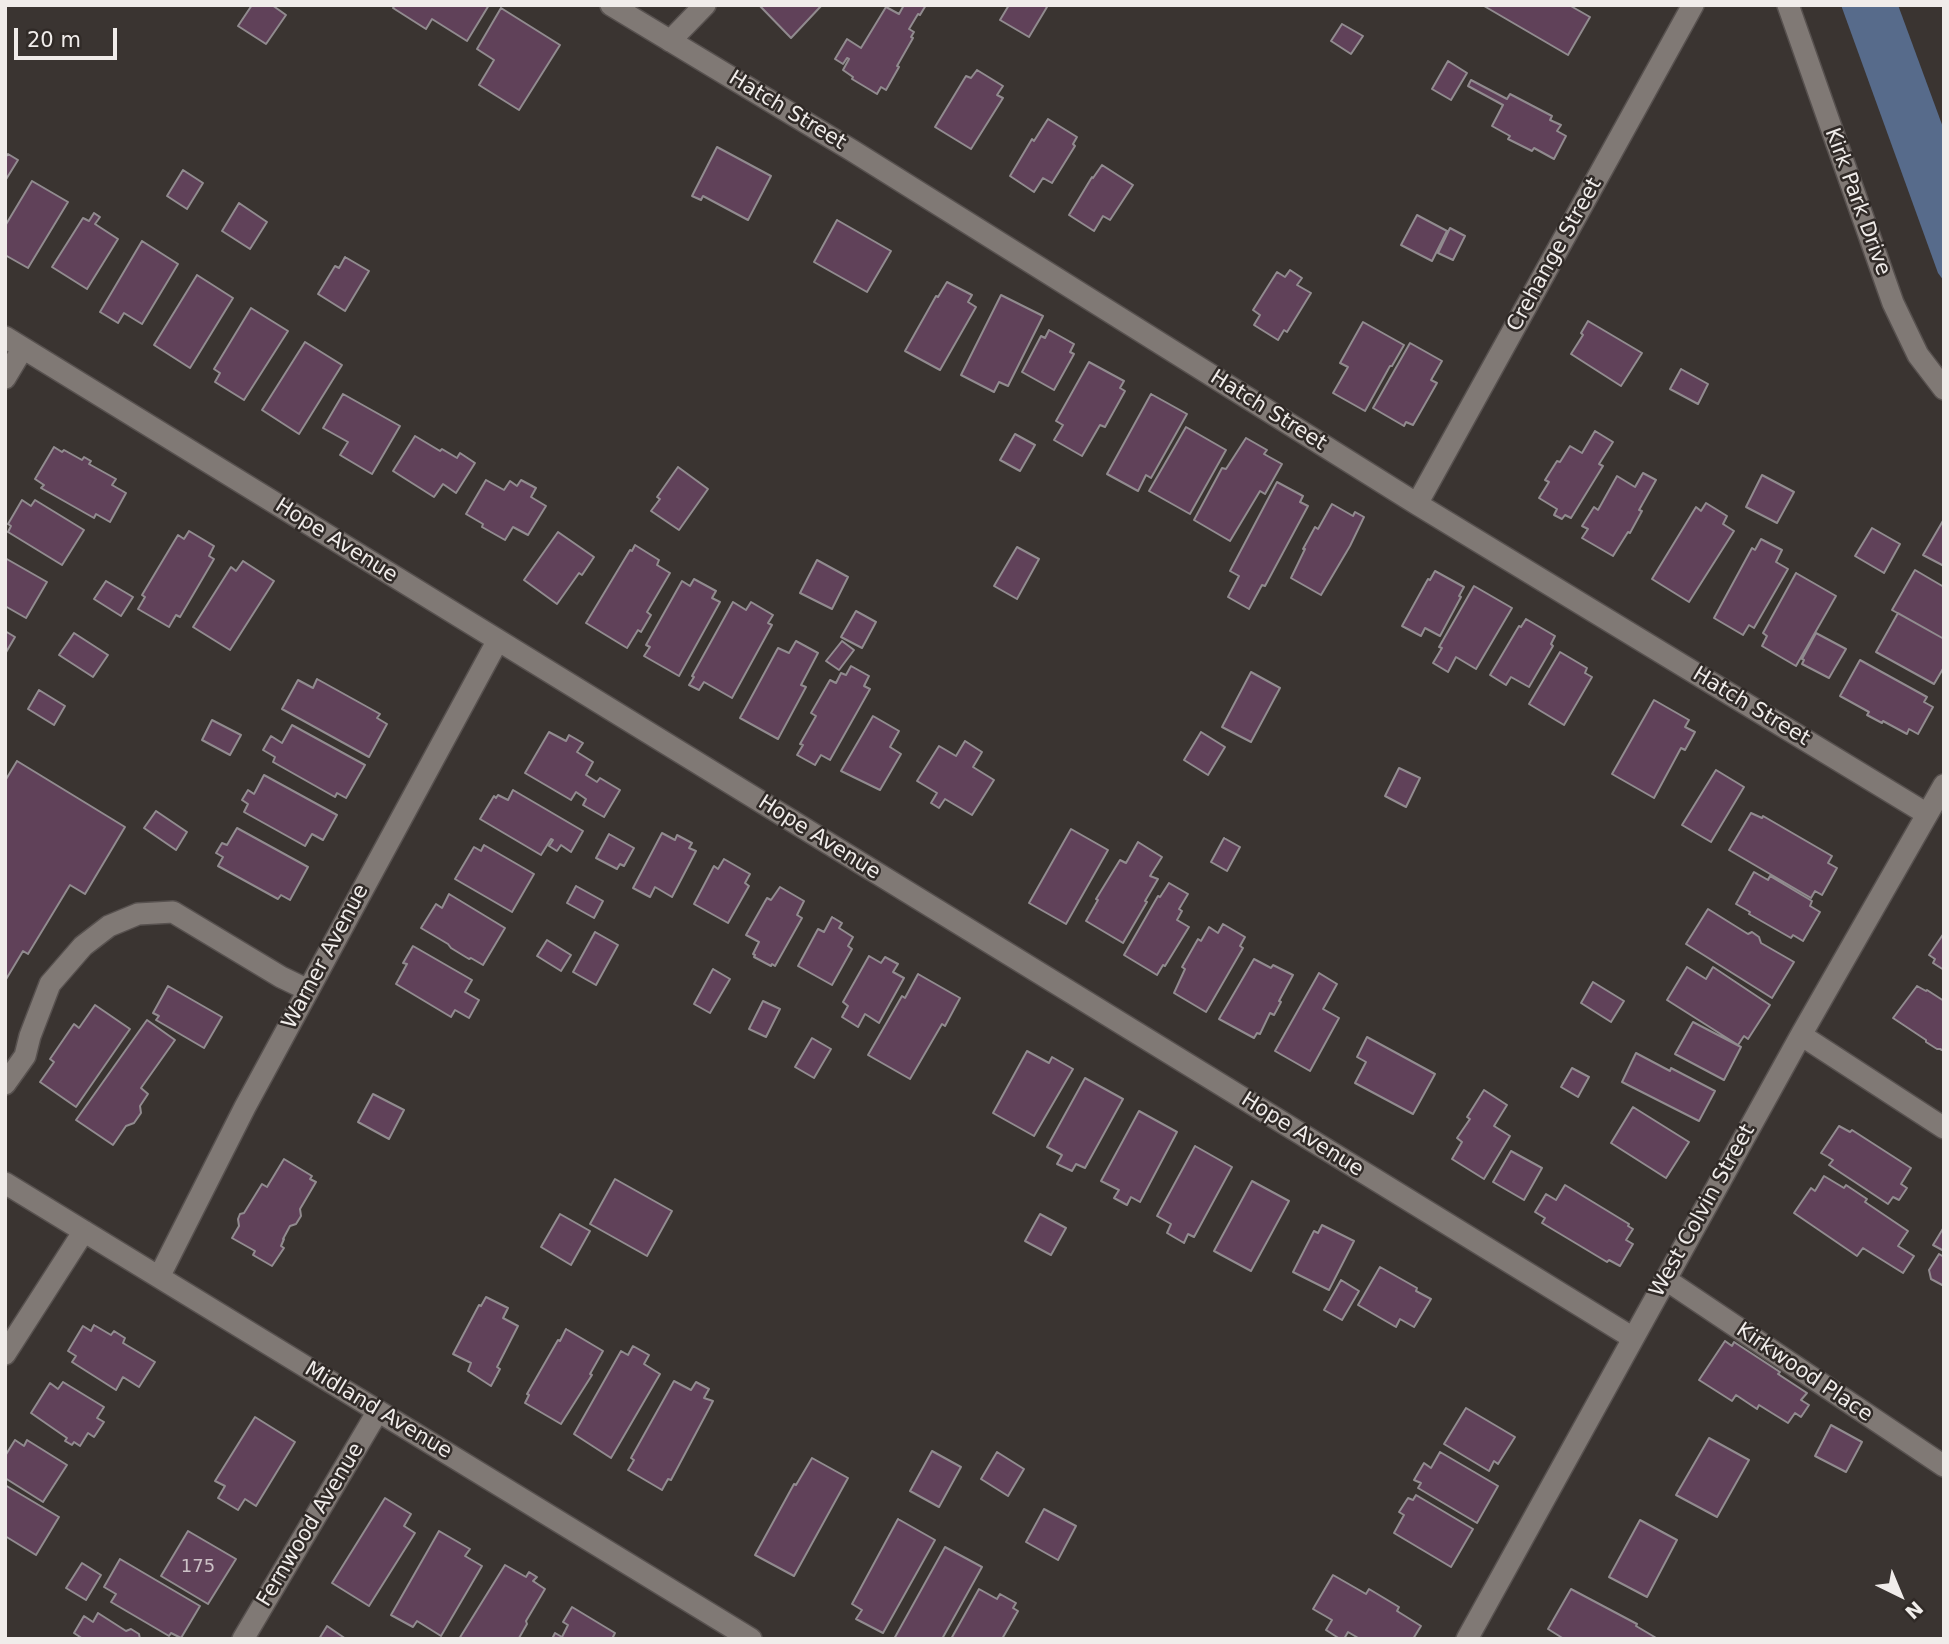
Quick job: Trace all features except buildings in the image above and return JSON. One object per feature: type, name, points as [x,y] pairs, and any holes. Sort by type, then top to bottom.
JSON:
[{"type":"street","name":"Hatch Street","points":[[611,5],[853,150],[1417,504],[1927,814]]},
{"type":"street","points":[[670,41],[705,5]]},
{"type":"street","name":"Crehange Street","points":[[1417,504],[1693,5]]},
{"type":"street","name":"Kirk Park Drive","points":[[1788,5],[1893,303],[1918,355],[1944,389]]},
{"type":"street","points":[[5,378],[14,343]]},
{"type":"street","name":"Hope Avenue","points":[[14,343],[1633,1338]]},
{"type":"street","name":"Warner Avenue","points":[[159,1277],[245,1107],[498,640]]},
{"type":"street","name":"West Colvin Street","points":[[1467,1639],[1801,1035],[1944,785]]},
{"type":"street","points":[[5,1084],[25,1056],[50,985],[83,946],[109,926],[138,914],[173,912],[281,977],[308,990]]},
{"type":"street","points":[[1801,1035],[1944,1129]]},
{"type":"street","name":"Midland Avenue","points":[[5,1183],[751,1639]]},
{"type":"street","points":[[5,1354],[84,1231]]},
{"type":"street","name":"Kirkwood Place","points":[[1665,1279],[1944,1466]]},
{"type":"street","name":"Fernwood Avenue","points":[[243,1639],[378,1411]]},
{"type":"water","points":[[1841,5],[1898,5],[1944,130],[1944,281],[1938,273]]}]
